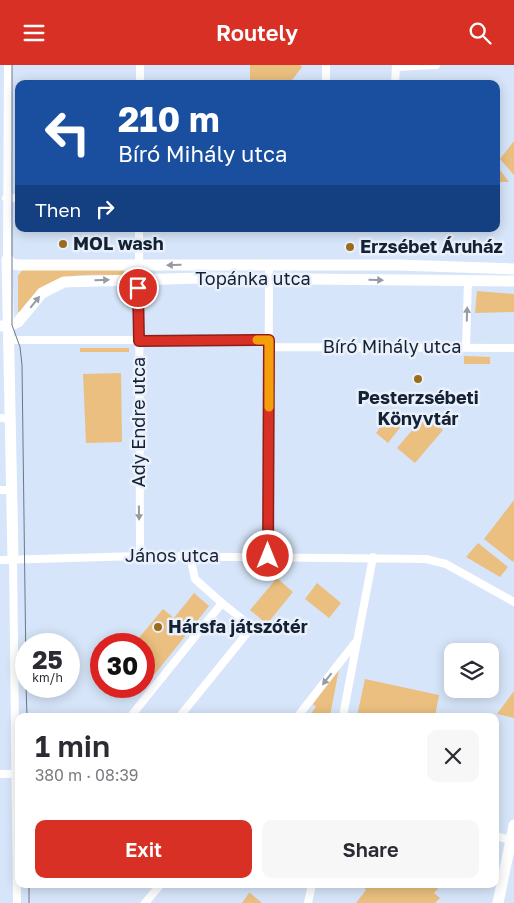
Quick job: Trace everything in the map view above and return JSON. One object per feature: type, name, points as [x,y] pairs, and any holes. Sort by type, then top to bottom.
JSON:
[{"type":"street","points":[[8,65],[3,143],[6,198],[3,258],[4,326],[9,340],[6,419],[12,490],[15,713]]},
{"type":"street","points":[[140,65],[140,80]]},
{"type":"street","points":[[326,65],[326,80]]},
{"type":"street","points":[[395,80],[396,66],[436,65]]},
{"type":"street","points":[[6,198],[15,198]]},
{"type":"street","name":"Ady Endre utca","points":[[140,232],[140,556]]},
{"type":"street","name":"Topánka utca","points":[[3,258],[15,265],[415,265],[514,269]]},
{"type":"street","points":[[268,556],[270,265]]},
{"type":"street","name":"Topánka utca","points":[[4,326],[18,322],[35,300],[52,286],[64,282],[139,279],[269,278],[514,281]]},
{"type":"street","points":[[466,347],[468,280]]},
{"type":"street","name":"Bíró Mihály utca","points":[[9,340],[514,348]]},
{"type":"street","points":[[0,489],[12,490]]},
{"type":"street","name":"János utca","points":[[0,560],[140,556],[426,559],[446,564],[514,602]]},
{"type":"street","points":[[182,713],[252,627],[195,579],[190,556]]},
{"type":"street","points":[[344,713],[373,557]]},
{"type":"street","points":[[133,713],[222,603]]},
{"type":"street","points":[[300,713],[357,641]]},
{"type":"street","points":[[0,774],[15,774]]},
{"type":"street","points":[[498,903],[514,825]]},
{"type":"street","points":[[499,837],[511,840]]},
{"type":"street","points":[[17,888],[17,903]]},
{"type":"street","points":[[145,903],[158,888]]},
{"type":"street","points":[[308,903],[311,888]]},
{"type":"shaded area","points":[[250,65],[300,65],[302,67],[292,80],[250,80]]},
{"type":"shaded area","points":[[514,141],[514,175],[500,159]]},
{"type":"shaded area","points":[[500,170],[509,182],[500,182]]},
{"type":"shaded area","points":[[23,269],[124,269],[124,275],[78,275],[65,277],[41,289],[20,313],[18,312],[18,276]]},
{"type":"shaded area","points":[[477,291],[514,294],[514,312],[475,313]]},
{"type":"shaded area","points":[[80,348],[129,348],[129,352],[80,352]]},
{"type":"shaded area","points":[[464,356],[490,357],[490,364],[464,364]]},
{"type":"shaded area","points":[[121,373],[122,442],[86,443],[83,374]]},
{"type":"shaded area","points":[[393,410],[406,420],[388,443],[376,433]]},
{"type":"shaded area","points":[[425,415],[443,430],[415,463],[397,448]]},
{"type":"shaded area","points":[[514,500],[514,560],[513,562],[484,539]]},
{"type":"shaded area","points":[[478,543],[508,567],[500,577],[466,557]]},
{"type":"shaded area","points":[[277,578],[293,592],[267,624],[250,610]]},
{"type":"shaded area","points":[[317,583],[341,603],[329,618],[305,599]]},
{"type":"shaded area","points":[[194,593],[209,606],[155,674],[155,633],[143,633],[163,609],[174,618]]},
{"type":"shaded area","points":[[339,669],[331,713],[311,713],[316,707],[313,704]]},
{"type":"shaded area","points":[[365,679],[439,695],[436,713],[358,713]]},
{"type":"shaded area","points":[[514,691],[514,718],[498,713]]},
{"type":"shaded area","points":[[364,888],[438,888],[434,893],[440,898],[435,903],[356,903],[366,890]]},
{"type":"shaded area","points":[[250,893],[262,903],[242,903]]},
{"type":"tram line","points":[[12,65],[12,325],[20,347],[22,365],[26,633]]},
{"type":"tram line","points":[[26,698],[27,713]]},
{"type":"tram line","points":[[29,888],[29,903]]},
{"type":"slow traffic","points":[[257,340],[269,340],[269,407]]},
{"type":"place","name":"MOL wash","points":[[63,244]]},
{"type":"place","name":"Erzsébet Áruház","points":[[350,247]]},
{"type":"place","name":"Pesterzsébeti Könyvtár","points":[[418,379]]},
{"type":"place","name":"Hársfa játszótér","points":[[158,627]]},
{"type":"route","points":[[138,288],[139,341],[269,340],[268,556]]}]
